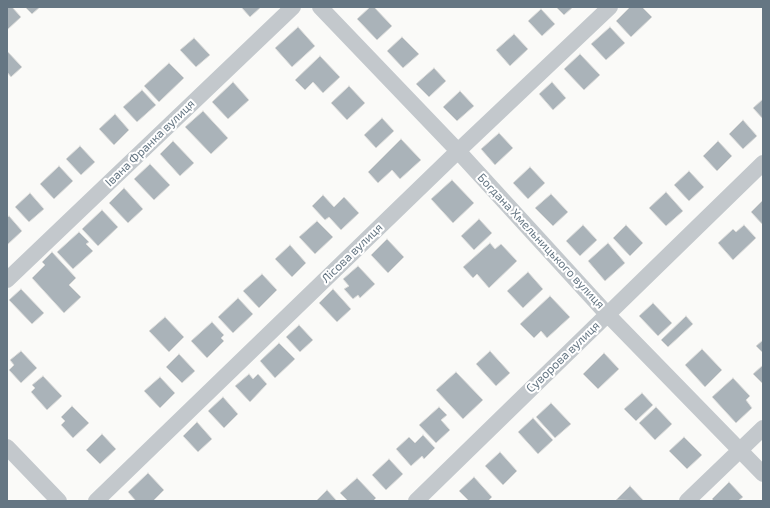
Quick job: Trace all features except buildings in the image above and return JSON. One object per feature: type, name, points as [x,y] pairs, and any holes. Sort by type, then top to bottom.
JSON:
[{"type":"street","name":"Івана Франка вулиця","points":[[7,280],[293,7]]},
{"type":"street","name":"Богдана Хмельницького вулиця","points":[[320,7],[458,151],[607,314],[763,474]]},
{"type":"street","name":"Лісова вулиця","points":[[96,501],[458,151],[610,7]]},
{"type":"street","name":"Суворова вулиця","points":[[416,501],[763,162]]},
{"type":"street","points":[[687,501],[763,428]]},
{"type":"street","points":[[7,447],[59,501]]}]
